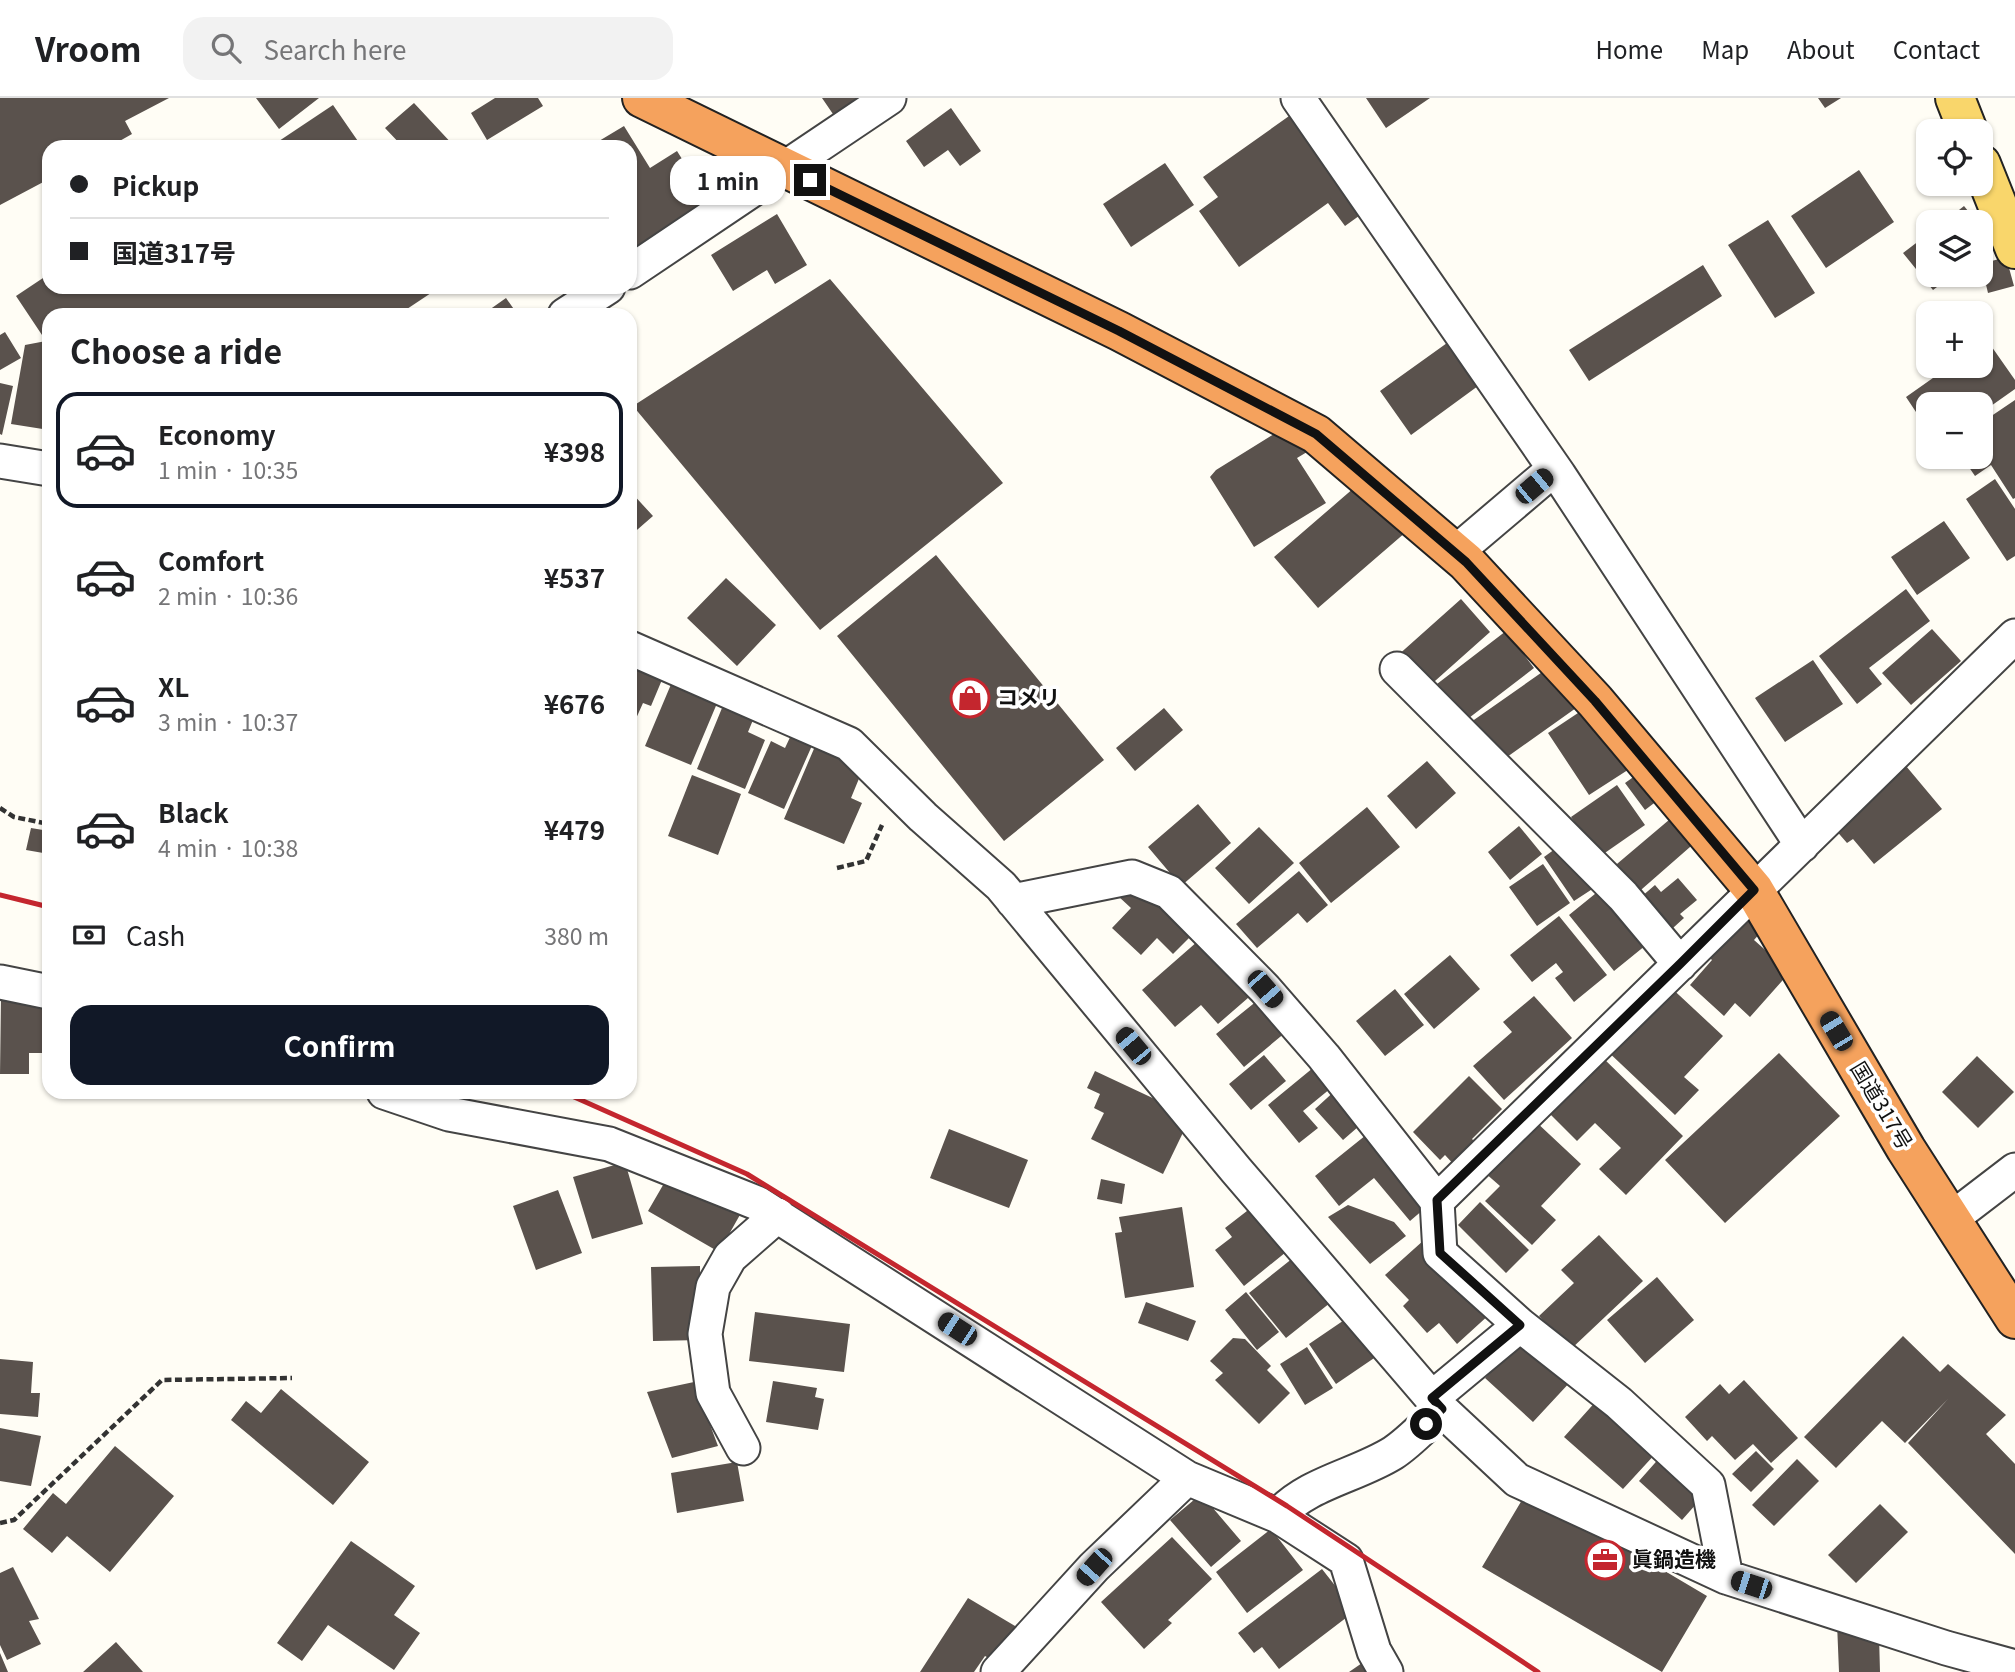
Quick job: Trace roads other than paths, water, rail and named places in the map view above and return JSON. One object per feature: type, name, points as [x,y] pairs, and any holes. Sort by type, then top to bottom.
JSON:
[{"type":"highway","name":"国道317号","points":[[642,98],[1119,331],[1316,434],[1455,553],[1595,701],[1754,890],[1906,1149],[2015,1319]]},
{"type":"main road","points":[[1955,98],[1963,119]]},
{"type":"main road","points":[[1993,194],[2015,248]]},
{"type":"street","points":[[637,267],[889,98]]},
{"type":"street","points":[[1298,98],[1554,469],[1802,845]]},
{"type":"street","points":[[576,308],[596,294]]},
{"type":"street","points":[[0,461],[42,468]]},
{"type":"street","points":[[1455,553],[1554,469]]},
{"type":"street","points":[[1437,1200],[2015,636]]},
{"type":"street","points":[[637,651],[849,744],[1001,886],[1236,1170],[1437,1404],[1517,1480],[1726,1577],[1946,1648],[2015,1667]]},
{"type":"street","points":[[1397,669],[1623,896],[1680,964]]},
{"type":"street","points":[[1013,901],[1132,877],[1169,892],[1265,989],[1324,1057],[1437,1200],[1440,1253],[1520,1325],[1619,1403],[1708,1485],[1726,1577]]},
{"type":"street","points":[[0,982],[42,991]]},
{"type":"street","points":[[405,1099],[449,1114],[609,1144],[757,1203],[778,1215],[1187,1478],[1278,1516],[1346,1560],[1374,1651],[1386,1672]]},
{"type":"street","points":[[1951,1219],[2015,1170]]},
{"type":"street","points":[[743,1448],[713,1393],[705,1334],[713,1287],[730,1257],[778,1215]]},
{"type":"street","points":[[1278,1516],[1287,1506],[1317,1489],[1393,1453],[1437,1404],[1520,1325]]},
{"type":"street","points":[[998,1672],[1094,1567],[1187,1478]]},
{"type":"railway","points":[[0,895],[42,905]]},
{"type":"railway","points":[[579,1099],[747,1174],[1287,1506],[1538,1672]]},
{"type":"place","name":"コメリ","points":[[970,698]]},
{"type":"place","name":"眞鍋造機","points":[[1605,1560]]}]
